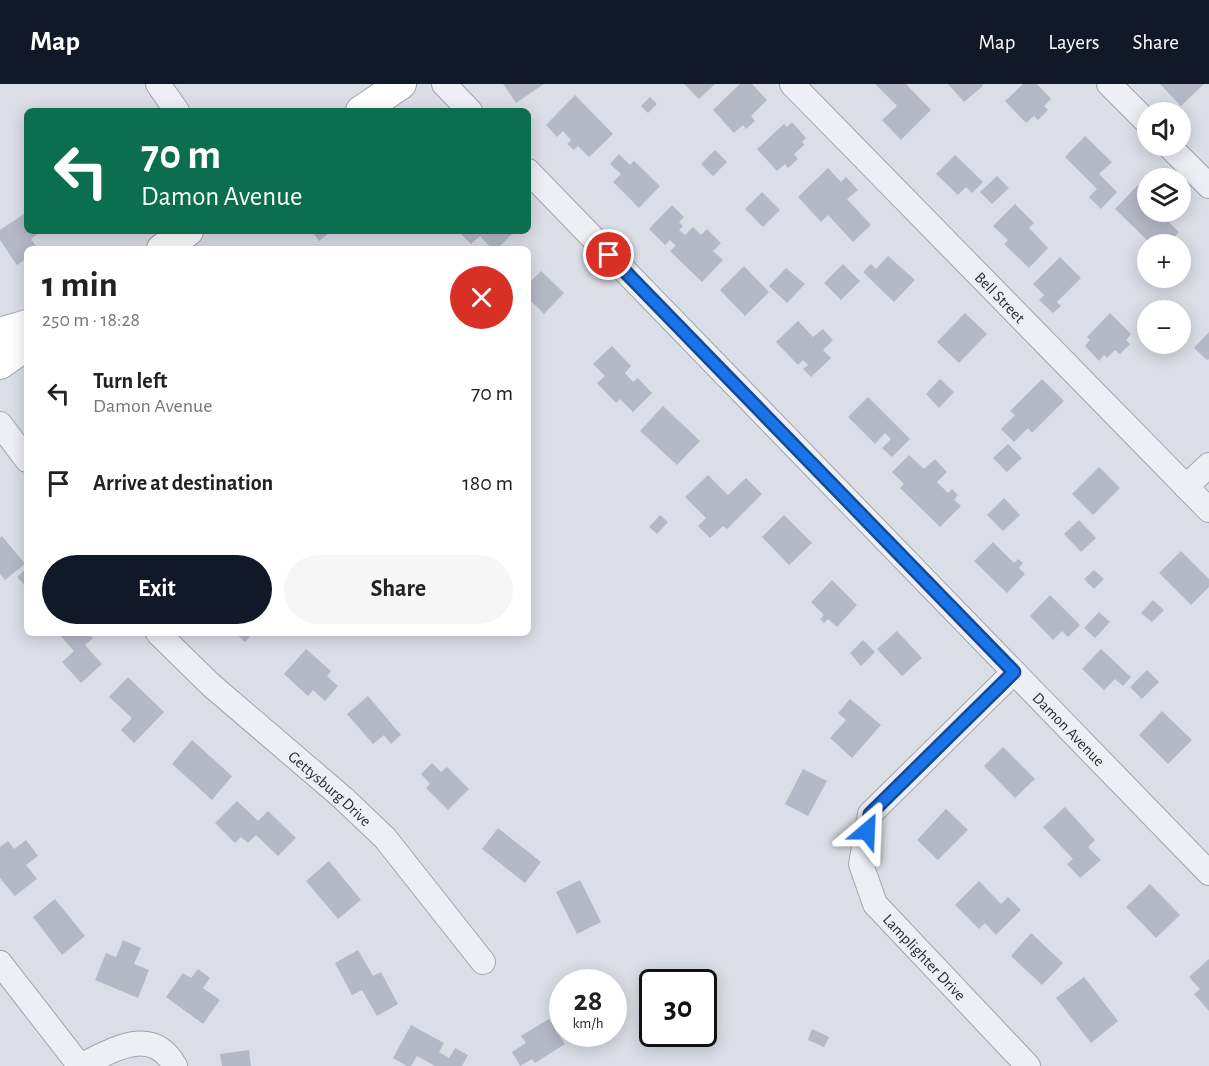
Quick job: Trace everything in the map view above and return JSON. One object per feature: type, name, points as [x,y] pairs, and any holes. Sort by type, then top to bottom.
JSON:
[{"type":"main road","points":[[365,108],[401,84]]},
{"type":"main road","points":[[166,246],[184,234]]},
{"type":"main road","points":[[0,333],[24,326]]},
{"type":"main road","points":[[0,364],[24,347]]},
{"type":"street","points":[[158,84],[175,108]]},
{"type":"street","points":[[444,84],[467,108]]},
{"type":"street","name":"Bell Street","points":[[792,84],[1209,510]]},
{"type":"street","points":[[1109,84],[1137,112]]},
{"type":"street","points":[[1179,156],[1209,186]]},
{"type":"street","name":"Damon Avenue","points":[[531,174],[1209,873]]},
{"type":"street","points":[[0,424],[24,456]]},
{"type":"street","points":[[1186,487],[1209,465]]},
{"type":"street","name":"Gettysburg Drive","points":[[161,636],[211,685],[343,798],[385,838],[483,962]]},
{"type":"street","name":"Lamplighter Drive","points":[[1014,672],[870,814],[861,864],[874,904],[1028,1066]]},
{"type":"street","points":[[0,963],[80,1066],[123,1046],[135,1043],[160,1048],[175,1066]]},
{"type":"building","points":[[503,84],[544,84],[516,103]]},
{"type":"building","points":[[684,84],[715,84],[699,99]]},
{"type":"building","points":[[740,84],[752,84],[767,100],[751,116],[755,121],[746,129],[743,125],[734,133],[713,110]]},
{"type":"building","points":[[875,84],[906,84],[931,110],[901,140],[882,120],[897,106]]},
{"type":"building","points":[[948,84],[982,84],[983,86],[964,102]]},
{"type":"building","points":[[1023,84],[1037,84],[1051,99],[1044,106],[1048,110],[1038,120],[1034,116],[1026,123],[1005,101]]},
{"type":"building","points":[[1160,84],[1204,84],[1185,102],[1177,102]]},
{"type":"building","points":[[575,95],[613,134],[589,157],[578,146],[574,150],[567,144],[571,140],[563,131],[557,137],[546,125]]},
{"type":"building","points":[[650,97],[657,104],[648,113],[641,106]]},
{"type":"building","points":[[792,122],[806,138],[802,142],[804,145],[794,154],[798,159],[788,168],[785,164],[777,171],[757,149],[784,124],[787,127]]},
{"type":"building","points":[[1085,136],[1112,162],[1099,174],[1117,192],[1101,209],[1089,197],[1097,189],[1065,157]]},
{"type":"building","points":[[715,150],[727,162],[713,176],[701,164]]},
{"type":"building","points":[[619,154],[630,165],[634,161],[660,186],[639,208],[613,182],[621,174],[610,164]]},
{"type":"building","points":[[955,155],[983,182],[972,193],[966,187],[958,195],[936,174]]},
{"type":"building","points":[[828,168],[841,182],[846,177],[858,190],[847,199],[871,225],[853,242],[828,215],[821,222],[798,197]]},
{"type":"building","points":[[997,176],[1009,188],[992,204],[980,192]]},
{"type":"building","points":[[1137,186],[1137,222],[1168,222],[1179,232],[1177,234],[1141,234],[1115,209]]},
{"type":"building","points":[[762,192],[780,210],[763,227],[745,209]]},
{"type":"building","points":[[1015,204],[1034,223],[1029,228],[1048,248],[1029,268],[1004,244],[1008,240],[993,226]]},
{"type":"building","points":[[672,205],[684,217],[679,222],[683,226],[679,230],[685,235],[693,227],[701,235],[707,229],[721,243],[713,251],[723,260],[702,282],[670,251],[676,246],[670,240],[665,245],[649,229]]},
{"type":"building","points":[[24,214],[24,234],[38,234],[31,239],[36,246],[24,246],[24,260],[17,265],[0,240],[0,230]]},
{"type":"building","points":[[314,234],[328,234],[319,241]]},
{"type":"building","points":[[461,234],[512,234],[500,246],[489,246],[480,236],[471,244]]},
{"type":"building","points":[[888,256],[915,280],[894,302],[863,272],[871,264],[876,269]]},
{"type":"building","points":[[1060,257],[1081,278],[1057,302],[1061,306],[1053,313],[1039,300],[1044,295],[1033,284]]},
{"type":"building","points":[[843,264],[860,281],[841,300],[824,283]]},
{"type":"building","points":[[744,266],[769,292],[745,316],[720,290]]},
{"type":"building","points":[[786,268],[805,284],[787,303],[769,286]]},
{"type":"building","points":[[541,271],[564,293],[544,314],[531,301],[531,281]]},
{"type":"building","points":[[965,313],[987,334],[959,363],[937,342]]},
{"type":"building","points":[[1110,313],[1131,334],[1126,340],[1130,344],[1120,354],[1115,350],[1107,358],[1104,355],[1099,361],[1085,346],[1090,340],[1087,337]]},
{"type":"building","points":[[798,321],[813,337],[823,329],[833,340],[823,350],[831,358],[811,377],[803,369],[808,365],[803,360],[798,365],[776,342]]},
{"type":"building","points":[[1209,332],[1209,359],[1207,360],[1194,348]]},
{"type":"building","points":[[612,346],[631,366],[625,373],[633,382],[638,378],[652,393],[633,412],[620,399],[616,403],[597,383],[605,376],[593,364]]},
{"type":"building","points":[[940,379],[954,392],[939,408],[926,394]]},
{"type":"building","points":[[1042,379],[1064,401],[1032,433],[1028,428],[1014,442],[1001,429],[1015,415],[1010,411]]},
{"type":"building","points":[[868,397],[910,439],[892,457],[882,448],[891,439],[885,433],[875,444],[848,417]]},
{"type":"building","points":[[663,406],[700,441],[677,465],[640,431]]},
{"type":"building","points":[[1008,444],[1022,458],[1007,472],[993,458]]},
{"type":"building","points":[[909,455],[924,469],[935,459],[947,472],[937,482],[948,493],[952,489],[958,495],[954,500],[961,506],[940,527],[900,488],[904,484],[892,472]]},
{"type":"building","points":[[1099,467],[1120,488],[1093,515],[1072,494]]},
{"type":"building","points":[[708,475],[728,495],[746,478],[762,494],[727,529],[723,526],[710,538],[698,526],[706,518],[685,497]]},
{"type":"building","points":[[1004,498],[1020,515],[1003,531],[987,515]]},
{"type":"building","points":[[660,515],[668,522],[657,534],[649,527]]},
{"type":"building","points":[[784,515],[812,543],[789,565],[762,537]]},
{"type":"building","points":[[1079,520],[1096,538],[1081,552],[1064,534]]},
{"type":"building","points":[[2,536],[24,563],[5,580],[0,574],[0,538]]},
{"type":"building","points":[[993,542],[1014,563],[1018,559],[1023,563],[1019,568],[1025,574],[1007,593],[974,561]]},
{"type":"building","points":[[1181,551],[1209,579],[1209,587],[1191,605],[1159,573]]},
{"type":"building","points":[[1094,570],[1104,579],[1094,589],[1084,579]]},
{"type":"building","points":[[24,571],[24,585],[17,577]]},
{"type":"building","points":[[832,580],[857,605],[837,627],[828,619],[824,623],[820,619],[824,615],[811,602]]},
{"type":"building","points":[[1050,595],[1080,625],[1068,637],[1062,631],[1053,640],[1030,616]]},
{"type":"building","points":[[1153,600],[1164,610],[1152,622],[1141,613]]},
{"type":"building","points":[[1099,612],[1110,622],[1095,638],[1084,628]]},
{"type":"building","points":[[897,631],[922,658],[902,676],[877,649]]},
{"type":"building","points":[[61,636],[91,636],[93,638],[85,645],[102,664],[81,683],[62,662],[74,651]]},
{"type":"building","points":[[238,636],[250,636],[245,642]]},
{"type":"building","points":[[863,640],[875,652],[861,666],[850,653]]},
{"type":"building","points":[[306,649],[331,671],[327,676],[338,686],[325,701],[313,690],[308,696],[284,674]]},
{"type":"building","points":[[1101,649],[1131,677],[1123,686],[1115,679],[1104,690],[1082,669]]},
{"type":"building","points":[[1147,670],[1159,682],[1142,699],[1130,687]]},
{"type":"building","points":[[128,677],[164,712],[134,743],[121,730],[132,718],[109,697]]},
{"type":"building","points":[[368,696],[401,735],[391,744],[384,735],[373,744],[347,714]]},
{"type":"building","points":[[850,699],[881,725],[852,758],[830,738],[846,720],[838,713]]},
{"type":"building","points":[[1162,711],[1192,740],[1168,764],[1139,735]]},
{"type":"building","points":[[192,740],[232,776],[212,800],[172,764]]},
{"type":"building","points":[[1003,747],[1035,779],[1015,798],[984,766]]},
{"type":"building","points":[[432,763],[441,772],[447,767],[469,789],[448,810],[426,788],[430,784],[421,774]]},
{"type":"building","points":[[803,769],[827,781],[808,816],[785,804]]},
{"type":"building","points":[[237,801],[258,821],[268,811],[296,838],[278,856],[256,835],[248,843],[241,837],[235,843],[215,823]]},
{"type":"building","points":[[1065,807],[1095,840],[1088,847],[1101,860],[1080,878],[1067,864],[1073,859],[1043,827]]},
{"type":"building","points":[[946,809],[968,830],[938,860],[917,840]]},
{"type":"building","points":[[498,828],[541,862],[525,883],[482,849]]},
{"type":"building","points":[[26,840],[38,856],[26,865],[37,879],[15,896],[0,878],[0,847],[8,841],[14,849]]},
{"type":"building","points":[[329,861],[361,900],[338,919],[306,881]]},
{"type":"building","points":[[580,880],[601,922],[577,934],[556,892]]},
{"type":"building","points":[[979,881],[1001,904],[1008,897],[1021,910],[996,935],[985,923],[979,929],[955,905]]},
{"type":"building","points":[[1150,884],[1180,915],[1156,938],[1126,907]]},
{"type":"building","points":[[55,899],[85,936],[62,955],[33,917]]},
{"type":"building","points":[[1031,933],[1063,963],[1042,985],[1011,956]]},
{"type":"building","points":[[123,940],[141,948],[134,964],[149,970],[138,998],[95,980],[106,953],[116,957]]},
{"type":"building","points":[[358,950],[373,976],[381,972],[398,1004],[377,1016],[362,990],[352,995],[335,963]]},
{"type":"building","points":[[1209,959],[1209,1011],[1194,994],[1200,989],[1189,977]]},
{"type":"building","points":[[198,969],[210,978],[203,988],[220,1000],[203,1024],[166,997],[183,973],[191,978]]},
{"type":"building","points":[[1084,977],[1118,1021],[1091,1043],[1056,998]]},
{"type":"building","points":[[549,1019],[549,1047],[560,1047],[535,1063],[532,1059],[520,1066],[512,1052],[526,1043],[521,1036]]},
{"type":"building","points":[[411,1025],[444,1043],[439,1052],[449,1058],[455,1048],[468,1055],[462,1066],[435,1066],[417,1056],[411,1066],[407,1066],[393,1058]]},
{"type":"building","points":[[812,1029],[829,1037],[824,1047],[808,1040]]},
{"type":"building","points":[[249,1050],[251,1066],[222,1066],[220,1054]]},
{"type":"route","points":[[609,255],[1014,672],[870,814],[867,831]]}]
